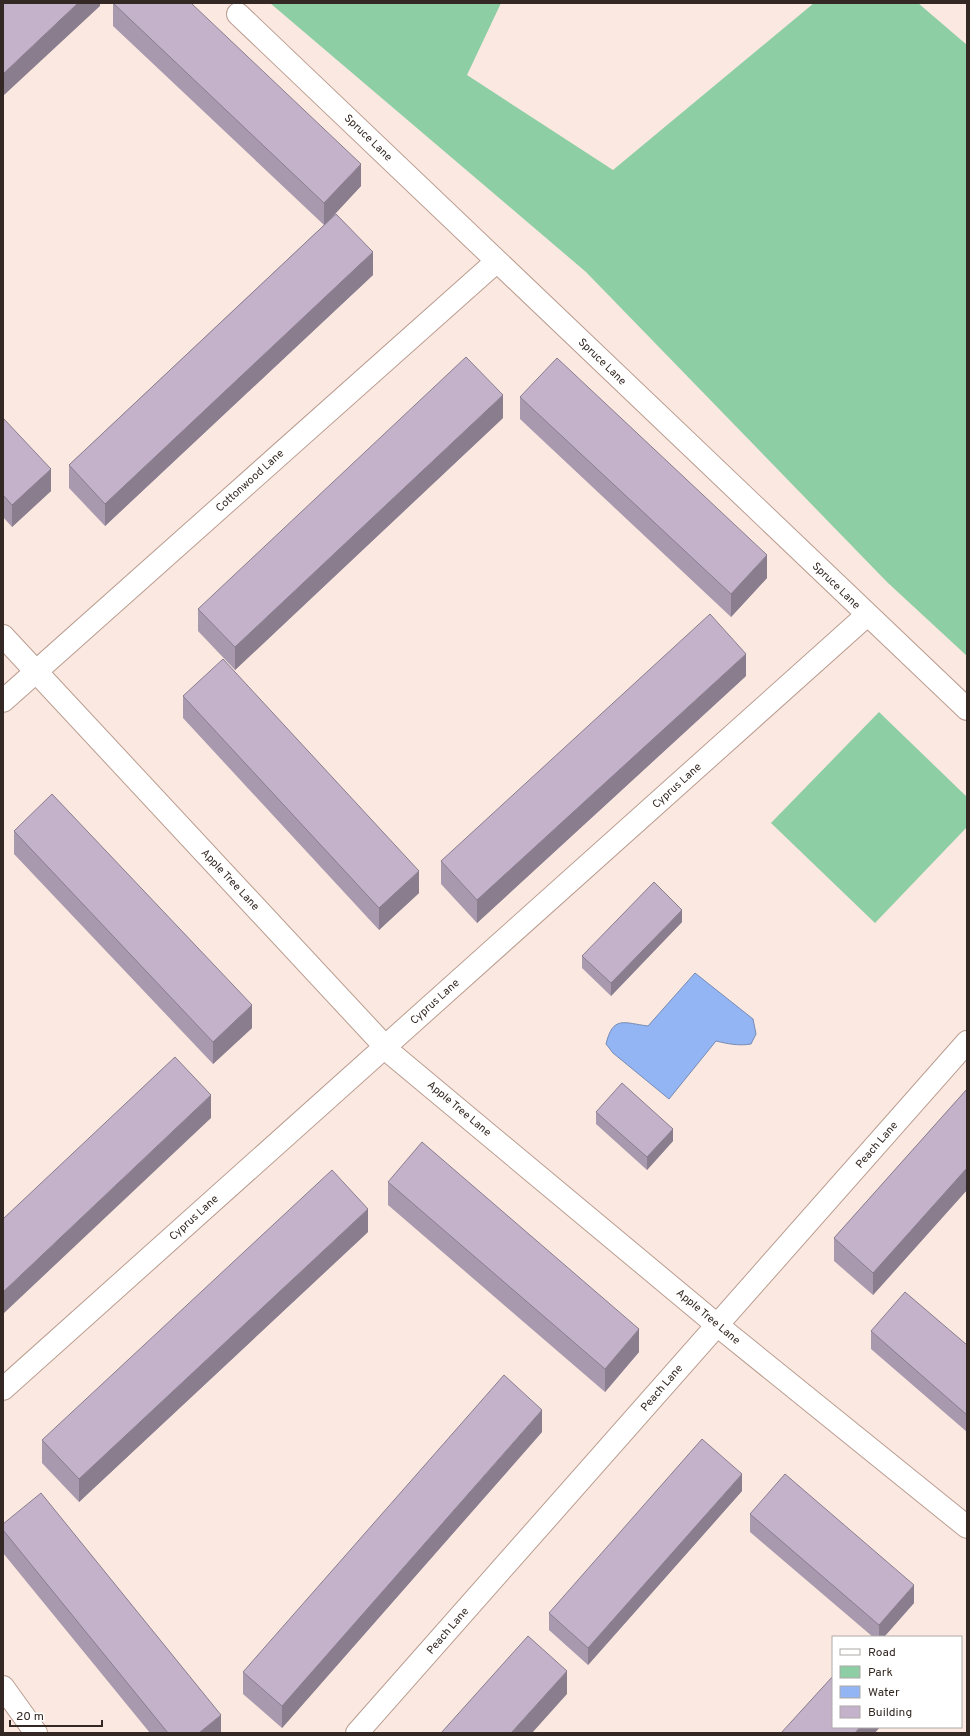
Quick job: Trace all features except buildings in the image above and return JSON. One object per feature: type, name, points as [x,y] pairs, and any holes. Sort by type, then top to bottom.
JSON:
[{"type":"street","name":"Spruce Lane","points":[[238,14],[967,709]]},
{"type":"street","name":"Cottonwood Lane","points":[[3,701],[497,261]]},
{"type":"street","name":"Cyprus Lane","points":[[3,1389],[867,615]]},
{"type":"street","name":"Apple Tree Lane","points":[[3,636],[393,1055],[718,1325],[967,1527]]},
{"type":"street","name":"Peach Lane","points":[[357,1733],[967,1042]]},
{"type":"street","points":[[3,1687],[36,1733]]},
{"type":"green space","points":[[270,3],[501,3],[467,75],[613,170],[814,3],[918,3],[967,45],[967,656],[887,582],[586,272]]},
{"type":"green space","points":[[879,712],[967,797],[967,827],[875,923],[771,823]]},
{"type":"water","points":[[695,973],[753,1019],[756,1034],[751,1044],[742,1045],[716,1041],[669,1099],[613,1053],[606,1044],[612,1029],[616,1025],[626,1023],[648,1026]]}]
